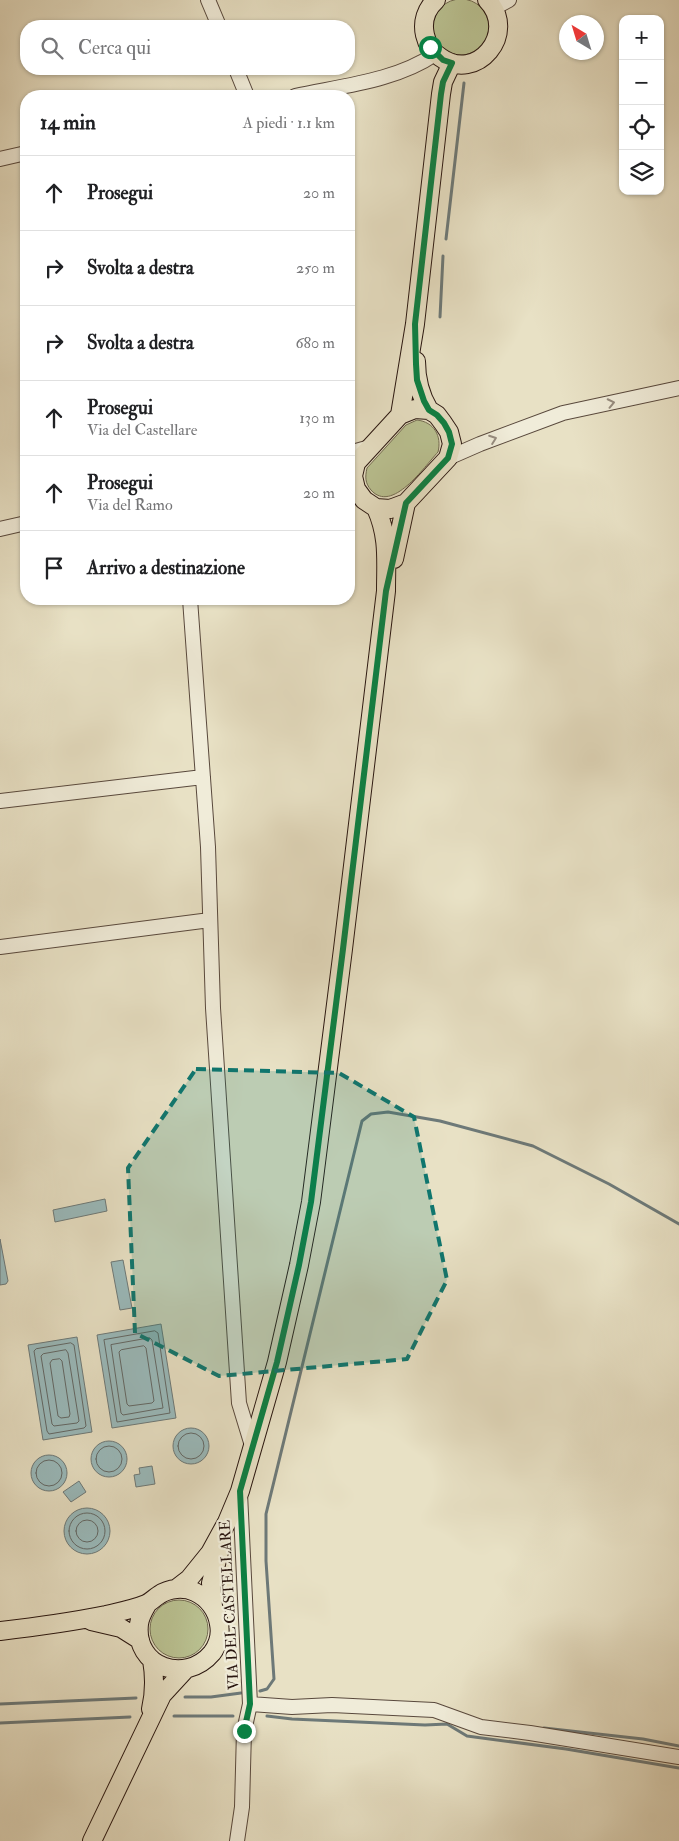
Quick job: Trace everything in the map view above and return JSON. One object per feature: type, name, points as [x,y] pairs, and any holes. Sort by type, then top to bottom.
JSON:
[{"type":"main road","points":[[436,0],[426,12],[424,30],[430,47],[435,54],[452,63],[471,63],[480,59],[494,46],[499,27],[497,3]]},
{"type":"main road","points":[[400,415],[415,324],[441,94],[443,82],[452,63]]},
{"type":"main road","points":[[415,324],[417,380],[429,410]]},
{"type":"main road","points":[[355,467],[356,463],[400,415],[415,408],[429,410],[437,415],[449,432],[452,444],[448,458],[406,503],[390,509],[376,508],[364,500],[355,489]]},
{"type":"main road","points":[[176,1589],[189,1579],[210,1553],[227,1522],[240,1491],[277,1362],[299,1265],[311,1202],[386,591],[406,503]]},
{"type":"main road","points":[[376,508],[383,523],[386,540],[386,591]]},
{"type":"main road","points":[[212,1606],[211,1584],[227,1522]]},
{"type":"main road","points":[[0,1630],[81,1620],[148,1603],[161,1593],[176,1589],[190,1590],[201,1595],[212,1606],[217,1614],[220,1626],[217,1644],[205,1660],[185,1670],[162,1666],[152,1660],[144,1650],[140,1640],[139,1625],[141,1615],[148,1603]]},
{"type":"main road","points":[[81,1620],[102,1622],[121,1628],[140,1640]]},
{"type":"main road","points":[[147,1726],[154,1696],[155,1677],[152,1660]]},
{"type":"main road","points":[[92,1841],[162,1695],[185,1670]]},
{"type":"street","points":[[208,0],[216,20]]},
{"type":"street","points":[[322,90],[390,75],[412,68],[435,54]]},
{"type":"street","points":[[238,75],[245,90]]},
{"type":"street","points":[[0,158],[20,154]]},
{"type":"street","points":[[448,458],[563,413],[679,388]]},
{"type":"street","points":[[355,452],[370,447]]},
{"type":"street","points":[[0,529],[20,525]]},
{"type":"street","points":[[190,605],[208,847],[213,1008],[239,1404],[253,1450]]},
{"type":"street","points":[[0,801],[203,777]]},
{"type":"street","points":[[0,948],[210,920]]},
{"type":"street","name":"VIA DEL CASTELLARE","points":[[240,1491],[250,1704],[292,1707],[332,1705],[434,1710],[481,1727],[679,1757]]},
{"type":"street","points":[[237,1841],[242,1807],[244,1731],[250,1704]]},
{"type":"highlighted area","points":[[196,1069],[339,1073],[414,1117],[447,1280],[407,1359],[219,1376],[135,1333],[128,1168]]},
{"type":"green space","points":[[455,-1],[467,-1],[477,3],[485,11],[489,27],[485,43],[477,51],[467,55],[455,55],[445,51],[437,43],[433,33],[433,21],[437,11],[445,3]]},
{"type":"green space","points":[[417,420],[428,424],[438,435],[438,452],[407,486],[388,496],[379,496],[368,485],[366,477],[367,468],[406,425]]},
{"type":"green space","points":[[179,1600],[190,1602],[203,1613],[208,1629],[206,1640],[195,1653],[179,1658],[168,1656],[155,1645],[150,1629],[152,1618],[163,1605]]},
{"type":"water","points":[[105,1199],[107,1211],[55,1222],[53,1210]]},
{"type":"water","points":[[0,1239],[8,1281],[6,1284],[0,1285]]},
{"type":"water","points":[[123,1260],[132,1308],[120,1310],[111,1262]]},
{"type":"water","points":[[161,1324],[176,1418],[112,1428],[97,1335]]},
{"type":"water","points":[[77,1337],[92,1432],[43,1440],[28,1345]]},
{"type":"water","points":[[191,1428],[198,1429],[204,1433],[208,1439],[208,1453],[204,1459],[198,1463],[191,1464],[184,1463],[178,1459],[174,1453],[173,1446],[174,1439],[178,1433],[184,1429]]},
{"type":"water","points":[[109,1441],[116,1442],[122,1446],[126,1452],[126,1466],[122,1472],[116,1476],[109,1477],[102,1476],[96,1472],[92,1466],[91,1459],[92,1452],[96,1446],[102,1442]]},
{"type":"water","points":[[49,1455],[56,1456],[62,1460],[66,1466],[66,1480],[62,1486],[56,1490],[49,1491],[42,1490],[36,1486],[32,1480],[31,1473],[32,1466],[36,1460],[42,1456]]},
{"type":"water","points":[[152,1466],[155,1484],[136,1487],[134,1475],[140,1474],[139,1468]]},
{"type":"water","points":[[79,1481],[86,1492],[71,1502],[63,1492]]},
{"type":"water","points":[[87,1508],[100,1512],[106,1518],[110,1531],[106,1544],[100,1550],[87,1554],[74,1550],[68,1544],[64,1531],[68,1518],[74,1512]]},
{"type":"waterway","points":[[446,239],[464,83]]},
{"type":"waterway","points":[[440,317],[443,256]]},
{"type":"waterway","points":[[260,1691],[267,1689],[274,1679],[266,1561],[266,1514],[362,1121],[371,1114],[388,1112],[440,1121],[533,1146],[609,1184],[679,1224]]},
{"type":"waterway","points":[[185,1697],[211,1697],[241,1693]]},
{"type":"waterway","points":[[0,1704],[136,1698]]},
{"type":"waterway","points":[[174,1716],[233,1716]]},
{"type":"waterway","points":[[267,1716],[292,1719],[425,1725],[447,1724],[467,1736],[566,1749],[679,1768]]},
{"type":"waterway","points":[[0,1723],[130,1717]]},
{"type":"waterway","points":[[544,1728],[643,1739],[679,1746]]},
{"type":"route","points":[[244,1731],[250,1704],[240,1491],[277,1362],[311,1202],[386,591],[406,503],[448,458],[452,444],[444,423],[429,410],[424,401],[417,380],[416,364],[415,324],[441,94],[443,82],[452,63],[443,60],[430,47]]}]
